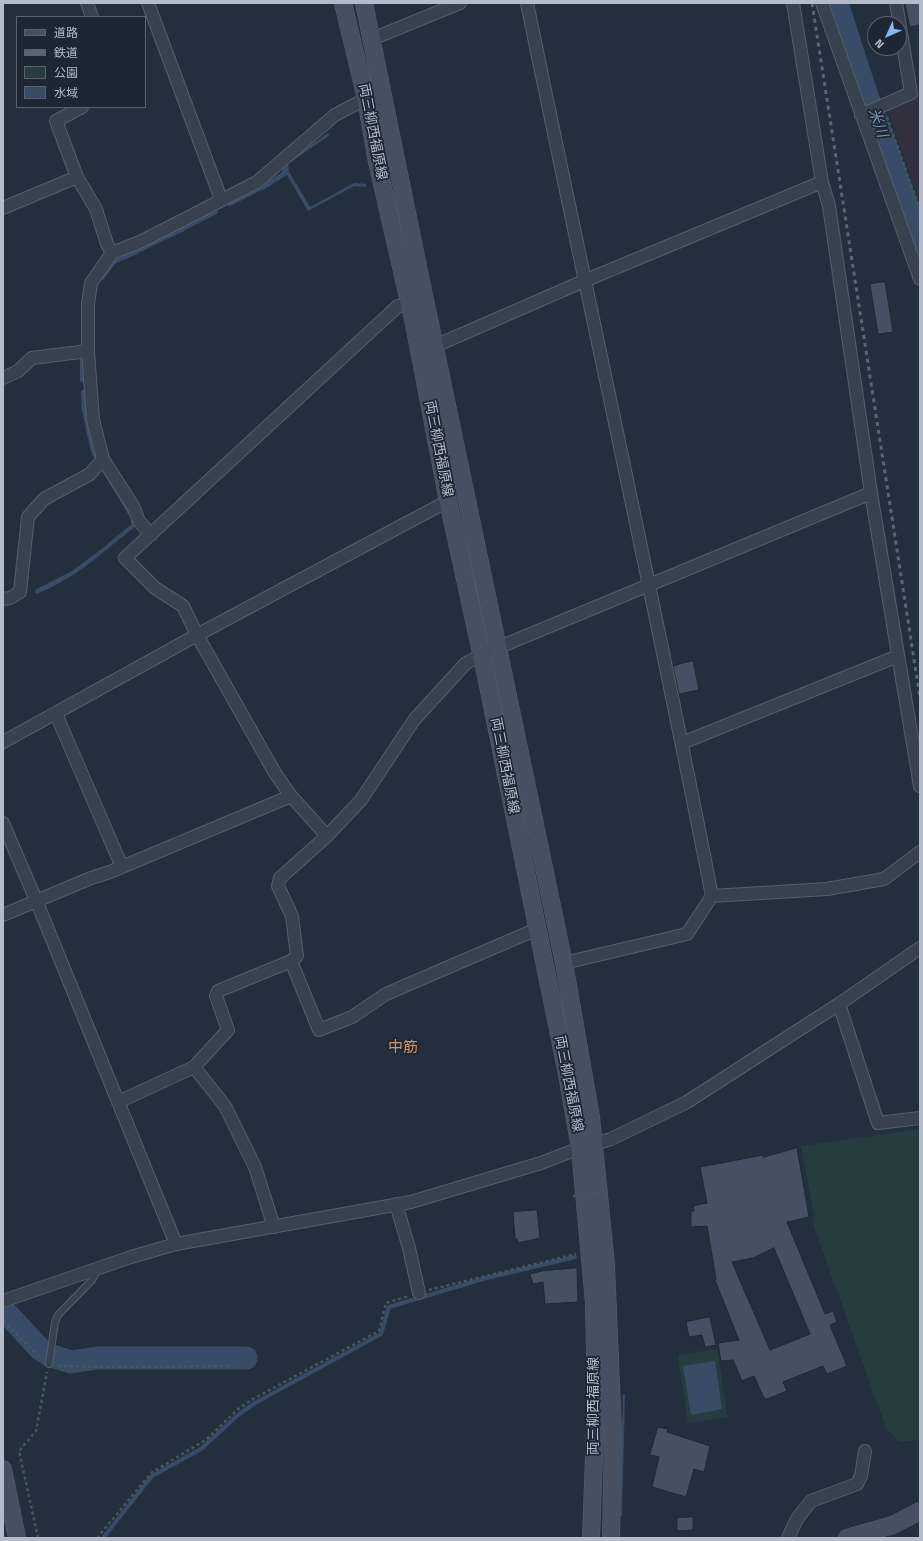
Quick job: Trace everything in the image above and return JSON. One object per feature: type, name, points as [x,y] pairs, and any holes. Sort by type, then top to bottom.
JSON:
[{"type":"main road","name":"両三柳西福原線","points":[[343,3],[366,99],[377,162],[418,304],[436,346],[497,648],[564,963],[587,1146],[606,1265],[613,1433],[611,1538]]},
{"type":"main road","name":"両三柳西福原線","points":[[364,3],[372,39],[418,304],[419,350],[448,502],[566,1069],[587,1146],[594,1302],[596,1402],[591,1538]]},
{"type":"main road","points":[[3,1469],[17,1538]]},
{"type":"main road","points":[[847,1538],[893,1525],[920,1511]]},
{"type":"street","points":[[87,3],[92,16]]},
{"type":"street","points":[[148,3],[221,199]]},
{"type":"street","points":[[372,39],[460,3]]},
{"type":"street","points":[[527,3],[584,281],[682,743],[712,896],[687,934],[564,963]]},
{"type":"street","points":[[793,3],[822,182],[829,206],[871,493],[920,786]]},
{"type":"street","points":[[822,3],[920,279]]},
{"type":"street","points":[[863,115],[911,93],[896,3]]},
{"type":"street","points":[[151,535],[139,521],[133,506],[100,463],[93,420],[88,351],[88,304],[91,283],[112,253],[142,241],[256,182],[335,115],[381,91]]},
{"type":"street","points":[[80,108],[56,121],[77,177],[96,209],[107,244],[112,253]]},
{"type":"street","points":[[3,208],[77,177]]},
{"type":"street","points":[[419,350],[436,346],[584,281],[822,182]]},
{"type":"street","points":[[327,836],[291,796],[275,773],[182,606],[155,588],[125,558],[398,306],[418,304]]},
{"type":"street","points":[[3,378],[18,371],[32,358],[88,351]]},
{"type":"street","points":[[3,599],[10,598],[20,592],[28,517],[44,499],[90,474],[100,463]]},
{"type":"street","points":[[118,1102],[194,1067],[228,1030],[216,996],[218,991],[291,962],[297,956],[292,916],[278,886],[280,878],[327,836],[361,800],[414,720],[466,663],[497,648],[871,493]]},
{"type":"street","points":[[3,742],[197,635],[448,502]]},
{"type":"street","points":[[682,743],[898,656]]},
{"type":"street","points":[[56,714],[122,867]]},
{"type":"street","points":[[3,915],[36,900],[122,867],[291,796]]},
{"type":"street","points":[[3,823],[36,900],[176,1244]]},
{"type":"street","points":[[712,896],[827,889],[884,880],[920,852]]},
{"type":"street","points":[[291,962],[319,1030],[352,1017],[386,994],[537,929]]},
{"type":"street","points":[[4,1300],[176,1244],[396,1204],[541,1163],[624,1134],[687,1102],[839,1004],[920,948]]},
{"type":"street","points":[[839,1004],[878,1123],[920,1118]]},
{"type":"street","points":[[194,1067],[225,1106],[255,1167],[274,1227]]},
{"type":"street","points":[[396,1204],[409,1248],[419,1293]]},
{"type":"street","points":[[788,1538],[797,1519],[811,1501],[857,1484],[861,1476],[865,1451]]},
{"type":"lane","points":[[48,1364],[52,1346],[54,1322],[58,1315],[92,1280],[98,1269]]},
{"type":"path","points":[[881,108],[920,210]]},
{"type":"path","points":[[611,1189],[612,1197]]},
{"type":"path","points":[[576,1200],[574,1195],[609,1192]]},
{"type":"path","points":[[97,1538],[151,1473],[207,1439],[238,1410],[253,1399],[379,1331],[385,1305],[388,1302],[576,1254]]},
{"type":"path","points":[[3,1320],[48,1364],[78,1367],[233,1366]]},
{"type":"path","points":[[38,1538],[19,1451],[36,1431],[44,1399],[48,1364]]},
{"type":"shaded area","points":[[920,96],[920,203],[888,111]]},
{"type":"green space","points":[[920,1129],[920,1440],[899,1442],[886,1428],[812,1221],[814,1216],[801,1146]]},
{"type":"green space","points":[[717,1349],[728,1417],[688,1423],[678,1355]]},
{"type":"water","points":[[328,133],[330,135],[288,164],[289,172],[310,207],[354,183],[366,184],[366,187],[354,186],[308,211],[287,175],[263,190],[261,186],[281,173],[286,163]]},
{"type":"water","points":[[182,227],[184,231],[134,255],[132,252]]},
{"type":"water","points":[[127,254],[128,258],[116,263],[103,280],[100,277],[113,260]]},
{"type":"water","points":[[85,404],[91,435],[87,435],[81,405]]},
{"type":"water","points":[[93,442],[132,512],[128,514],[92,454],[89,443]]},
{"type":"water","points":[[111,542],[113,544],[77,572],[47,590],[36,594],[35,590],[72,571]]},
{"type":"water","points":[[715,1361],[722,1409],[691,1415],[683,1366]]},
{"type":"water","points":[[623,1394],[625,1394],[622,1516],[620,1516]]},
{"type":"building","points":[[905,3],[920,3],[920,25],[910,27]]},
{"type":"building","points":[[885,282],[893,332],[878,334],[870,284]]},
{"type":"building","points":[[693,661],[699,690],[679,694],[673,666]]},
{"type":"building","points":[[797,1148],[809,1217],[787,1222],[825,1314],[833,1311],[837,1322],[830,1325],[847,1366],[827,1374],[823,1366],[783,1382],[787,1391],[767,1399],[764,1398],[754,1376],[742,1381],[733,1360],[721,1361],[718,1343],[739,1340],[715,1280],[707,1226],[691,1227],[691,1211],[694,1211],[693,1206],[707,1203],[700,1167],[763,1155],[763,1157]],"holes":[[[774,1248],[810,1334],[770,1350],[732,1262],[753,1258]]]},
{"type":"building","points":[[537,1210],[540,1238],[518,1243],[517,1239],[515,1239],[513,1212]]},
{"type":"building","points":[[577,1268],[578,1302],[545,1304],[543,1282],[533,1284],[530,1274],[542,1271]]},
{"type":"building","points":[[710,1317],[716,1345],[705,1347],[702,1335],[689,1337],[686,1322]]},
{"type":"building","points":[[658,1427],[668,1429],[667,1432],[710,1446],[704,1472],[694,1469],[686,1497],[652,1487],[659,1457],[650,1455]]},
{"type":"building","points":[[693,1517],[693,1530],[677,1531],[677,1518]]},
{"type":"waterway","name":"米川","points":[[837,3],[865,90],[920,241]]},
{"type":"waterway","points":[[230,204],[265,186]]},
{"type":"waterway","points":[[179,231],[216,212]]},
{"type":"waterway","points":[[123,258],[137,252]]},
{"type":"waterway","points":[[82,352],[82,380]]},
{"type":"waterway","points":[[83,392],[84,410]]},
{"type":"waterway","points":[[88,430],[92,447]]},
{"type":"waterway","points":[[109,545],[134,525],[133,520]]},
{"type":"waterway","points":[[103,1538],[152,1476],[201,1449],[239,1414],[255,1403],[381,1334],[389,1307],[483,1279],[575,1257]]},
{"type":"waterway","points":[[3,1309],[39,1348],[49,1355],[71,1362],[97,1358],[246,1358]]},
{"type":"railway","points":[[812,3],[920,698]]},
{"type":"district","name":"中筋","points":[[403,1048]]}]
